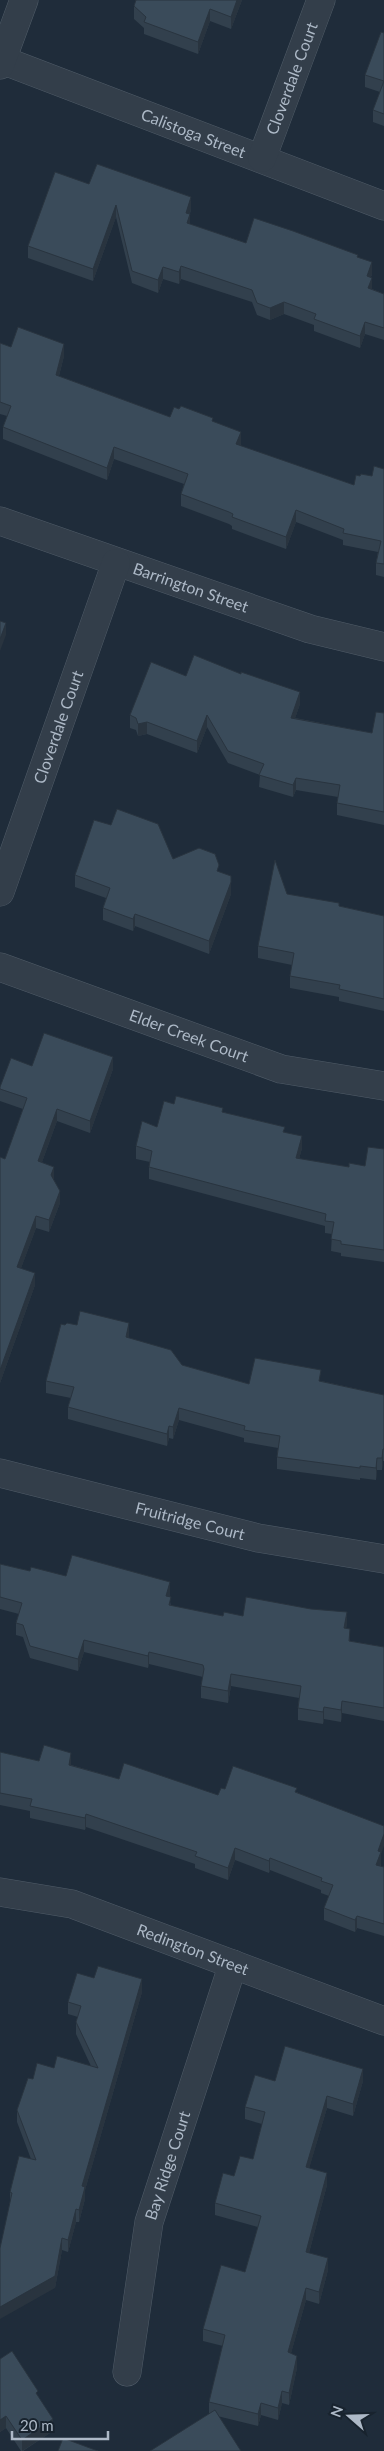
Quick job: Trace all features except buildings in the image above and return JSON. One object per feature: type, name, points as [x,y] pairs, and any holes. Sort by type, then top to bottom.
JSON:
[{"type":"street","points":[[1,62],[24,0]]},
{"type":"street","name":"Cloverdale Court","points":[[262,158],[321,0]]},
{"type":"street","name":"Calistoga Street","points":[[1,62],[262,158],[384,206]]},
{"type":"street","name":"Barrington Street","points":[[0,522],[310,629],[384,647]]},
{"type":"street","name":"Cloverdale Court","points":[[0,892],[116,562]]},
{"type":"street","name":"Elder Creek Court","points":[[0,967],[282,1069],[384,1086]]},
{"type":"street","name":"Fruitridge Court","points":[[0,1473],[258,1538],[384,1558]]},
{"type":"street","name":"Redington Street","points":[[0,1892],[72,1904],[384,2021]]},
{"type":"street","name":"Bay Ridge Court","points":[[127,2372],[149,2222],[233,1964]]}]
